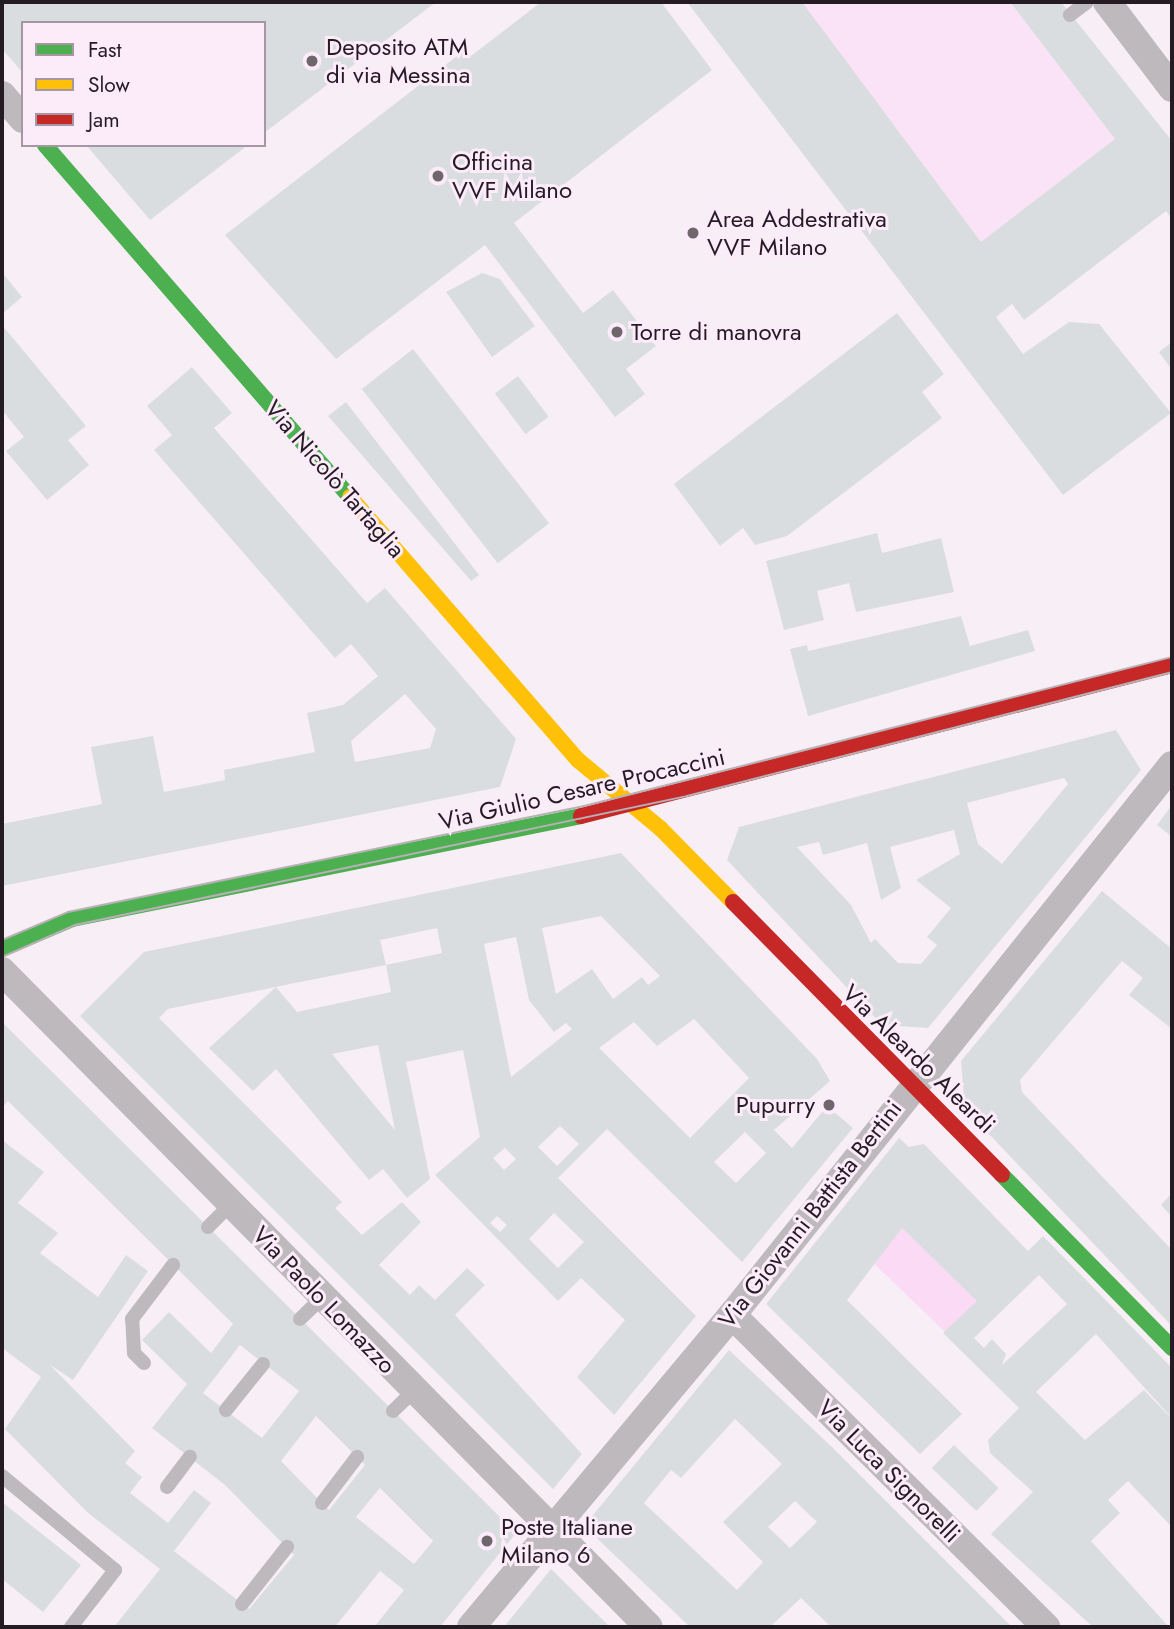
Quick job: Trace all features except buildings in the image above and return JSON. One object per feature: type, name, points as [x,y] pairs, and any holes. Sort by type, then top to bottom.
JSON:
[{"type":"street","points":[[1107,2],[1172,88]]},
{"type":"street","points":[[2,95],[21,117]]},
{"type":"street","name":"Via Nicolò Tartaglia","points":[[47,147],[578,760],[634,803]]},
{"type":"street","name":"Via Giulio Cesare Procaccini","points":[[2,949],[72,919],[634,803],[1172,665]]},
{"type":"street","name":"Via Giovanni Battista Bertini","points":[[471,1627],[732,1315],[913,1081],[1172,765]]},
{"type":"street","name":"Via Aleardo Aleardi","points":[[634,803],[913,1081],[1172,1348]]},
{"type":"street","name":"Via Paolo Lomazzo","points":[[2,971],[550,1531],[649,1627]]},
{"type":"street","name":"Via Luca Signorelli","points":[[732,1315],[1046,1627]]},
{"type":"lane","points":[[1070,15],[1087,2]]},
{"type":"lane","points":[[208,1227],[231,1204]]},
{"type":"lane","points":[[144,1363],[134,1353],[132,1319],[173,1265]]},
{"type":"lane","points":[[300,1319],[322,1298]]},
{"type":"lane","points":[[226,1410],[263,1364]]},
{"type":"lane","points":[[393,1411],[414,1391]]},
{"type":"lane","points":[[167,1487],[190,1457]]},
{"type":"lane","points":[[322,1503],[357,1457]]},
{"type":"lane","points":[[2,1476],[114,1570],[71,1627]]},
{"type":"lane","points":[[242,1604],[287,1547]]},
{"type":"shaded area","points":[[790,2],[1010,2],[1115,139],[981,242],[821,33],[741,38]]},
{"type":"shaded area","points":[[902,1228],[978,1301],[946,1333],[871,1260]]},
{"type":"tram line","points":[[2,940],[68,912],[584,806],[1172,657]]},
{"type":"tram line","points":[[2,957],[75,925],[687,796],[1172,672]]},
{"type":"traffic: fast","points":[[47,147],[350,497]]},
{"type":"traffic: fast","points":[[2,949],[72,919],[581,816]]},
{"type":"traffic: fast","points":[[1002,1175],[1172,1348]]},
{"type":"traffic: slow","points":[[350,497],[578,760],[660,828],[733,902]]},
{"type":"traffic: jam","points":[[581,816],[1172,665]]},
{"type":"traffic: jam","points":[[733,902],[1002,1175]]},
{"type":"place","name":"Deposito ATM di via Messina","points":[[312,61]]},
{"type":"place","name":"Officina VVF Milano","points":[[438,176]]},
{"type":"place","name":"Area Addestrativa VVF Milano","points":[[693,233]]},
{"type":"place","name":"Torre di manovra","points":[[617,332]]},
{"type":"place","name":"Pupurry","points":[[829,1105]]},
{"type":"place","name":"Poste Italiane Milano 6","points":[[487,1541]]}]
